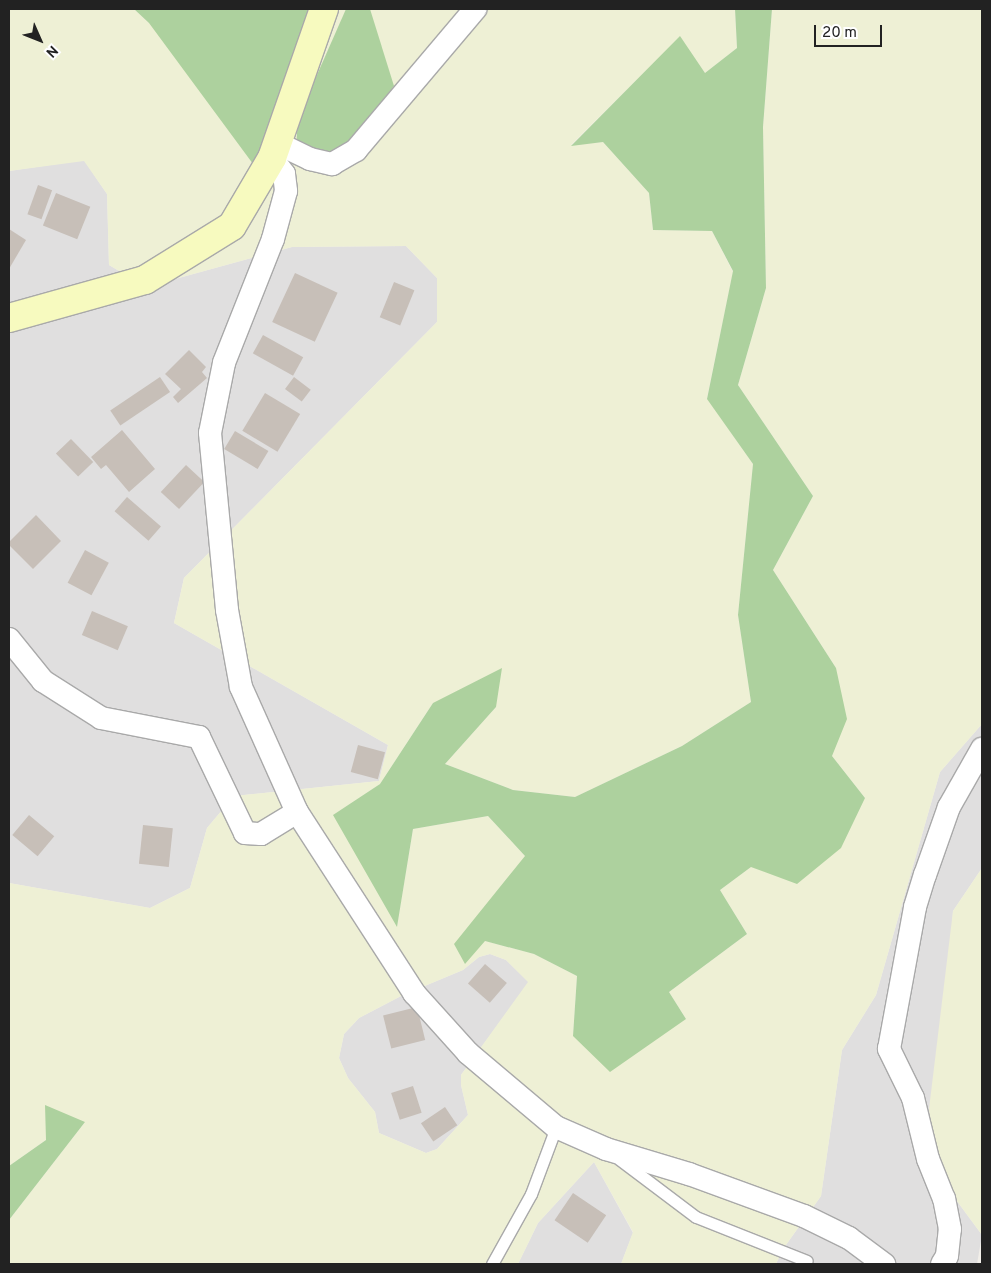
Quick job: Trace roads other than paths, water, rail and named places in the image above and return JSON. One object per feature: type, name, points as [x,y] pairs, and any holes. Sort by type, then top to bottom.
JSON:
[{"type":"street","points":[[9,318],[145,280],[232,226],[274,150],[324,9]]},
{"type":"street","points":[[274,150],[332,164],[356,150],[475,9]]},
{"type":"street","points":[[274,150],[284,174],[286,191],[273,239],[224,363],[210,434],[227,610],[241,687],[297,812],[414,993],[468,1053],[556,1127],[606,1150],[689,1174],[804,1216],[849,1238],[884,1264]]},
{"type":"street","points":[[9,639],[43,681],[101,718],[199,737],[245,833],[261,834],[297,812]]},
{"type":"street","points":[[942,1264],[947,1256],[950,1229],[944,1199],[928,1159],[913,1098],[889,1050],[916,907],[925,875],[949,807],[982,749]]},
{"type":"lane","points":[[492,1264],[532,1194],[556,1127]]},
{"type":"lane","points":[[606,1150],[696,1216],[807,1261]]}]
